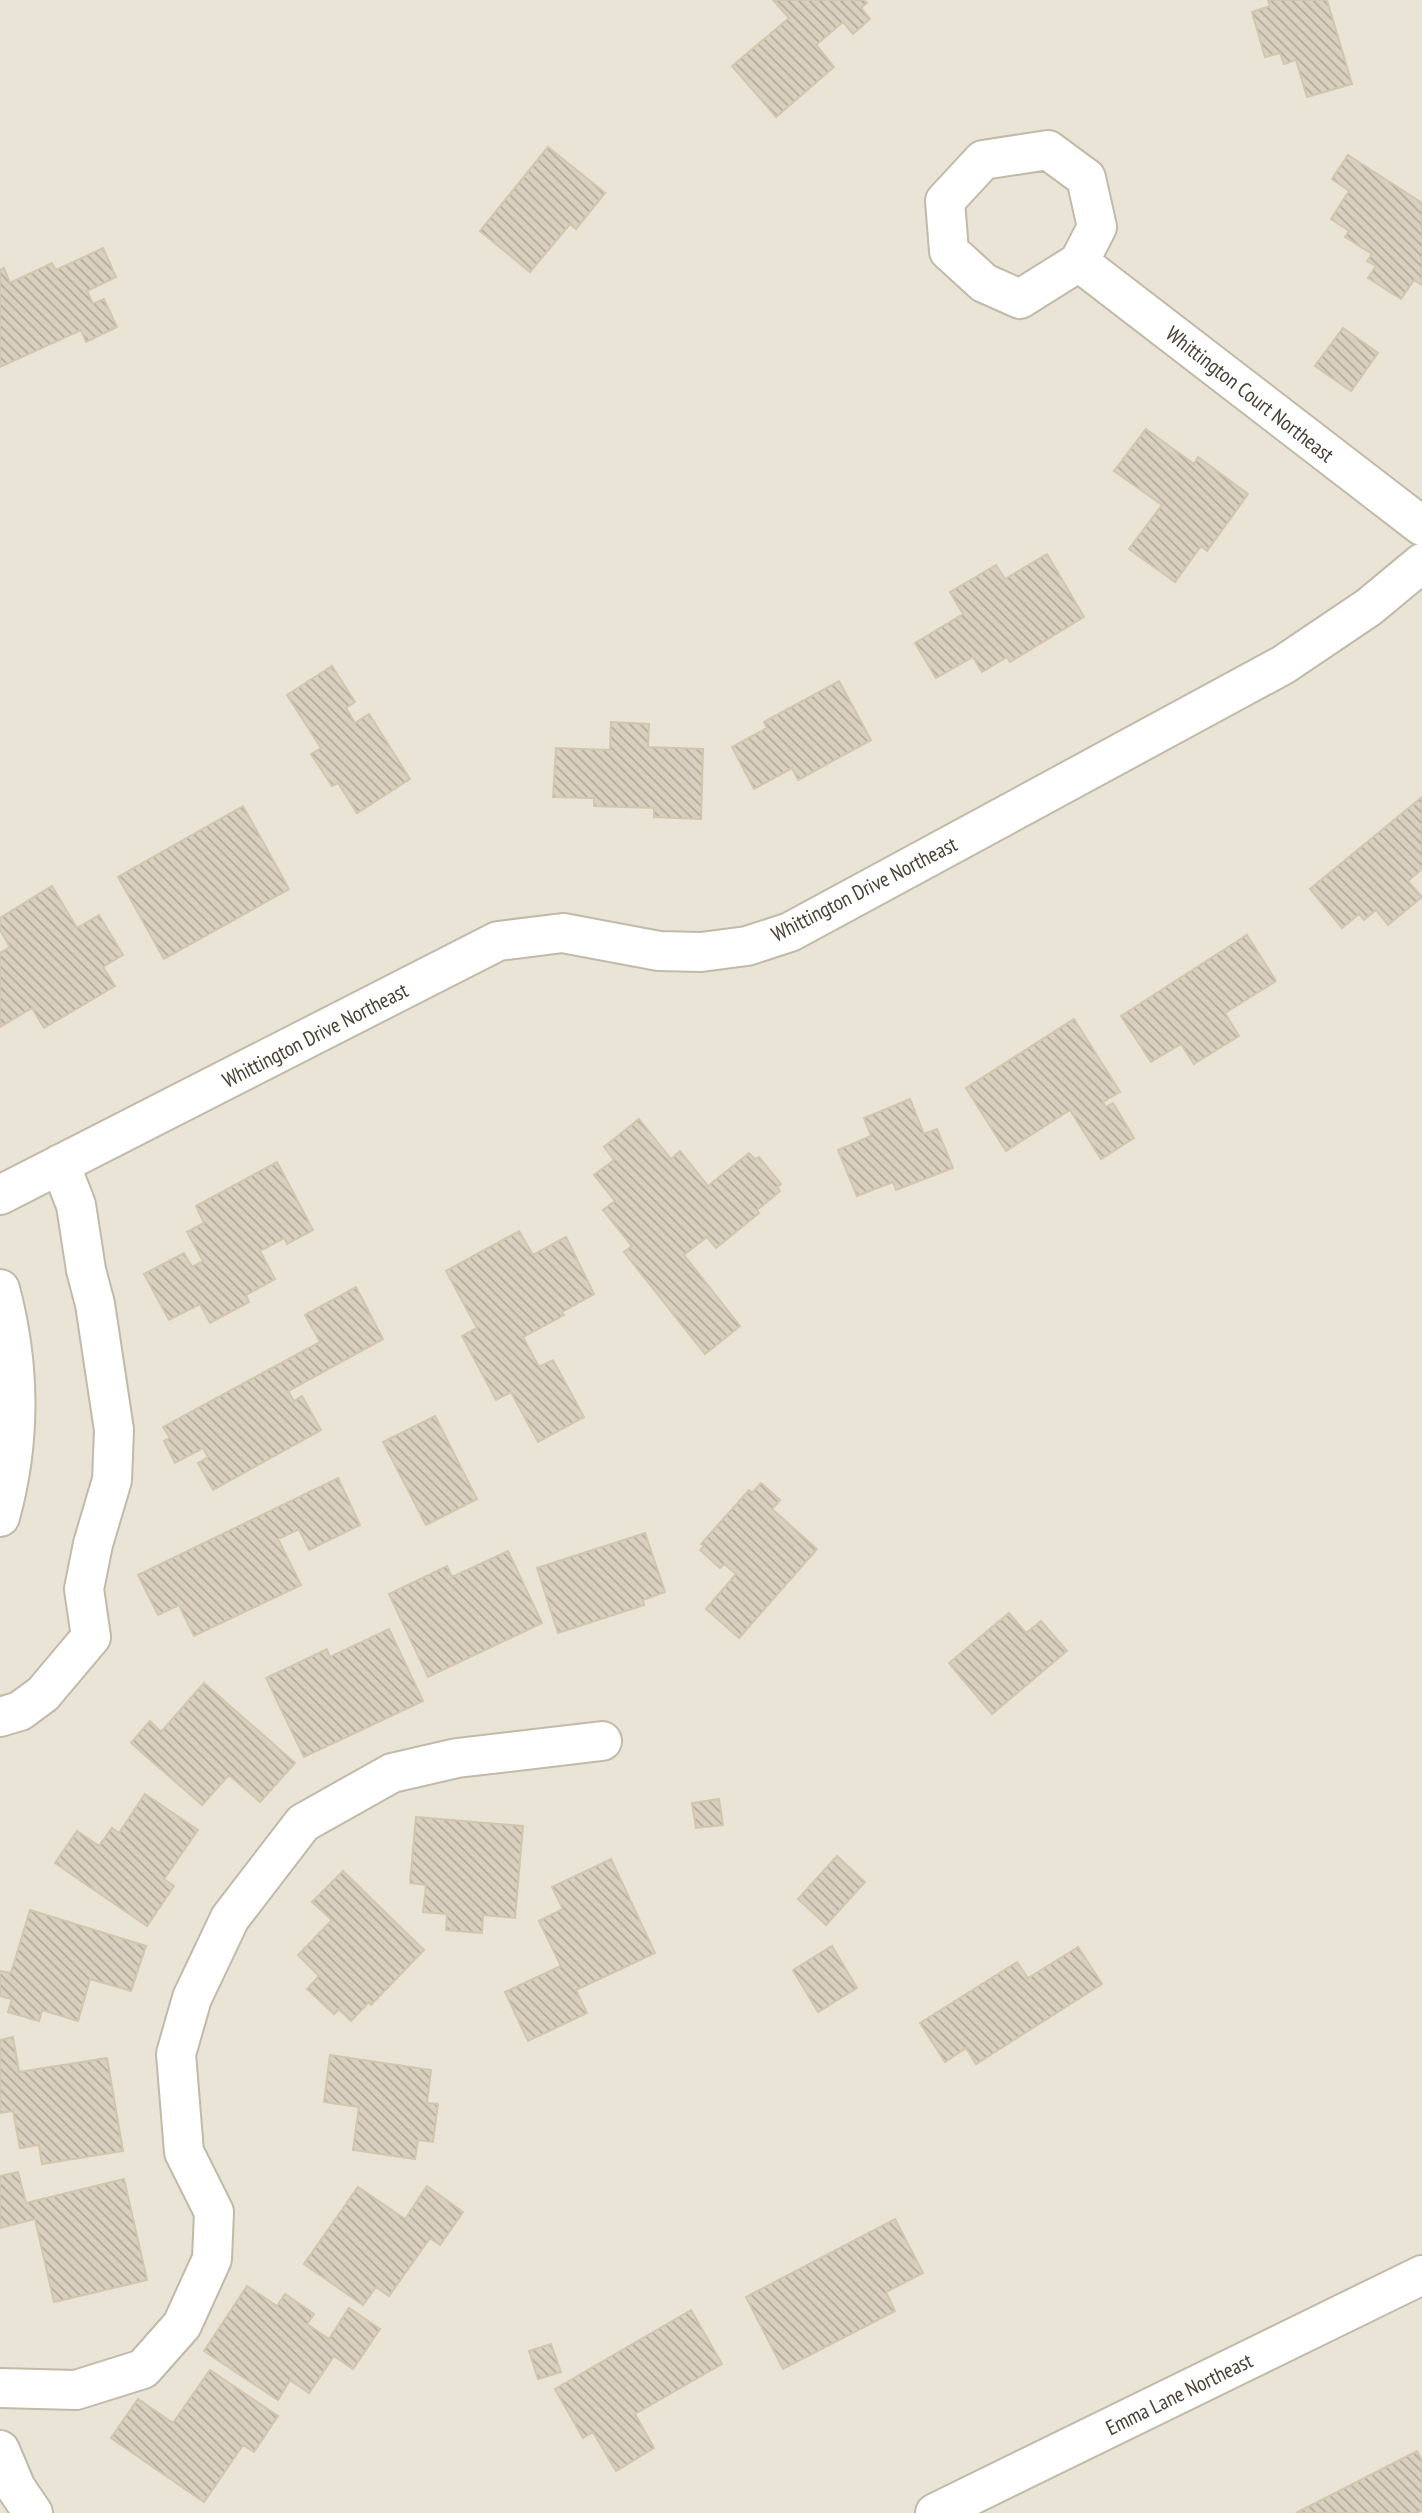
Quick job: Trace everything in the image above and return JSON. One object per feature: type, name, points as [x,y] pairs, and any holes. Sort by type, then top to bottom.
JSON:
[{"type":"street","name":"Whittington Court Northeast","points":[[1079,262],[1422,526]]},
{"type":"street","name":"Whittington Drive Northeast","points":[[0,1195],[498,941],[564,933],[659,951],[701,952],[747,946],[790,932],[1283,665],[1369,607],[1422,563]]},
{"type":"street","points":[[0,1717],[20,1711],[43,1694],[91,1637],[84,1589],[93,1544],[113,1479],[114,1430],[95,1304],[86,1270],[76,1205],[61,1164]]},
{"type":"street","points":[[0,1289],[10,1325],[17,1388],[14,1450],[0,1517]]},
{"type":"street","points":[[0,2388],[76,2390],[143,2369],[182,2325],[212,2259],[214,2212],[184,2152],[176,2054],[192,1998],[230,1918],[303,1823],[392,1773],[457,1758],[602,1741]]},
{"type":"street","name":"Emma Lane Northeast","points":[[935,2513],[1422,2275]]},
{"type":"street","points":[[0,2450],[16,2488],[33,2513]]},
{"type":"shaded area","points":[[0,0],[1422,0],[1422,2513],[0,2513]]},
{"type":"building","points":[[773,0],[864,0],[867,3],[861,8],[870,19],[853,34],[843,22],[816,45],[834,67],[776,117],[732,66],[789,18]]},
{"type":"building","points":[[1268,0],[1327,0],[1352,84],[1307,97],[1296,60],[1284,64],[1280,53],[1265,57],[1252,12],[1270,6]]},
{"type":"building","points":[[548,147],[605,193],[576,229],[570,224],[530,272],[480,231]]},
{"type":"building","points":[[1348,155],[1422,203],[1422,285],[1414,280],[1401,299],[1368,278],[1376,266],[1367,261],[1372,254],[1345,237],[1349,231],[1331,219],[1349,191],[1332,179]]},
{"type":"building","points":[[103,248],[116,277],[87,291],[93,304],[104,299],[117,327],[86,342],[81,330],[0,367],[0,270],[4,268],[10,283],[52,263],[56,270]]},
{"type":"building","points":[[1343,328],[1378,353],[1351,391],[1315,366]]},
{"type":"building","points":[[1146,429],[1194,464],[1198,457],[1248,494],[1207,551],[1201,546],[1175,582],[1129,549],[1162,505],[1114,471]]},
{"type":"building","points":[[1047,554],[1084,617],[1010,662],[1007,657],[982,672],[973,657],[936,678],[915,643],[963,614],[950,592],[996,565],[1005,579]]},
{"type":"building","points":[[332,666],[355,702],[346,708],[355,723],[369,714],[410,779],[357,813],[338,783],[332,786],[311,754],[321,748],[287,695]]},
{"type":"building","points":[[839,681],[871,740],[798,780],[792,768],[754,789],[732,747],[767,728],[764,722]]},
{"type":"building","points":[[611,722],[649,724],[648,747],[703,749],[701,819],[654,817],[654,808],[594,806],[594,798],[553,797],[556,748],[610,750]]},
{"type":"building","points":[[1422,797],[1422,869],[1408,881],[1422,897],[1388,925],[1376,910],[1364,920],[1359,914],[1342,928],[1310,889]]},
{"type":"building","points":[[243,806],[289,889],[164,959],[118,877]]},
{"type":"building","points":[[52,886],[77,928],[99,915],[123,955],[103,967],[115,986],[44,1028],[32,1008],[0,1027],[0,953],[10,947],[0,930],[0,918]]},
{"type":"building","points":[[1247,935],[1276,981],[1225,1013],[1239,1036],[1194,1064],[1181,1044],[1151,1062],[1121,1016]]},
{"type":"building","points":[[1074,1019],[1120,1092],[1103,1102],[1106,1107],[1113,1103],[1134,1138],[1101,1159],[1070,1110],[1006,1151],[966,1088]]},
{"type":"building","points":[[910,1099],[924,1134],[937,1129],[953,1168],[896,1190],[893,1182],[857,1196],[838,1150],[871,1136],[864,1118]]},
{"type":"building","points":[[639,1119],[671,1159],[680,1151],[708,1186],[749,1153],[755,1159],[759,1157],[781,1184],[777,1187],[780,1191],[757,1210],[759,1213],[716,1248],[707,1237],[684,1255],[740,1326],[705,1354],[624,1252],[632,1246],[603,1210],[615,1201],[594,1175],[614,1160],[604,1147]]},
{"type":"building","points":[[277,1162],[313,1230],[287,1244],[284,1238],[260,1251],[275,1279],[246,1295],[249,1302],[210,1323],[200,1304],[169,1320],[144,1274],[184,1253],[192,1267],[203,1261],[187,1232],[204,1223],[196,1206]]},
{"type":"building","points":[[519,1231],[533,1255],[566,1237],[594,1294],[562,1312],[564,1315],[523,1337],[539,1367],[553,1360],[584,1417],[538,1442],[511,1392],[496,1400],[462,1336],[477,1328],[446,1271]]},
{"type":"building","points":[[356,1287],[383,1339],[288,1391],[294,1401],[302,1396],[321,1430],[213,1490],[198,1463],[208,1457],[203,1448],[175,1463],[164,1441],[170,1438],[163,1427],[320,1342],[305,1315]]},
{"type":"building","points":[[435,1416],[477,1499],[426,1525],[383,1442]]},
{"type":"building","points":[[338,1478],[360,1525],[309,1550],[299,1529],[278,1539],[301,1585],[194,1636],[179,1605],[158,1615],[138,1575]]},
{"type":"building","points":[[761,1483],[780,1500],[772,1509],[817,1549],[739,1638],[706,1609],[736,1574],[724,1564],[720,1568],[700,1550],[704,1546],[701,1544],[749,1490],[752,1493]]},
{"type":"building","points":[[645,1533],[665,1592],[643,1600],[644,1605],[558,1633],[537,1568]]},
{"type":"building","points":[[508,1551],[542,1623],[428,1677],[389,1594],[447,1566],[452,1577]]},
{"type":"building","points":[[1009,1613],[1026,1633],[1041,1621],[1067,1651],[992,1714],[949,1663]]},
{"type":"building","points":[[389,1629],[423,1701],[304,1757],[266,1678],[327,1649],[330,1657]]},
{"type":"building","points":[[204,1683],[295,1763],[260,1802],[229,1775],[202,1805],[131,1743],[150,1721],[161,1732]]},
{"type":"building","points":[[145,1794],[198,1830],[164,1879],[174,1886],[147,1926],[55,1863],[77,1831],[99,1846],[112,1828],[119,1833]]},
{"type":"building","points":[[719,1799],[723,1825],[696,1828],[692,1803]]},
{"type":"building","points":[[416,1817],[523,1826],[515,1918],[483,1915],[482,1933],[446,1930],[447,1914],[423,1912],[426,1885],[410,1883]]},
{"type":"building","points":[[837,1856],[865,1882],[826,1925],[798,1899]]},
{"type":"building","points":[[611,1859],[655,1953],[576,1990],[587,2013],[528,2041],[505,1992],[561,1966],[539,1921],[563,1909],[552,1887]]},
{"type":"building","points":[[343,1871],[424,1950],[371,2005],[369,2002],[351,2021],[339,2009],[334,2014],[307,1989],[319,1976],[298,1955],[332,1920],[312,1902]]},
{"type":"building","points":[[30,1910],[146,1946],[131,1991],[90,1979],[78,2021],[42,2010],[39,2021],[8,2012],[12,1999],[0,1996],[0,1971],[11,1973]]},
{"type":"building","points":[[832,1946],[857,1988],[818,2012],[793,1970]]},
{"type":"building","points":[[1078,1947],[1102,1984],[976,2064],[966,2048],[945,2062],[920,2023],[1017,1962],[1028,1978]]},
{"type":"building","points":[[13,2037],[19,2072],[107,2058],[123,2151],[42,2164],[39,2145],[20,2148],[13,2111],[0,2113],[0,2040]]},
{"type":"building","points":[[330,2055],[431,2070],[427,2103],[438,2104],[433,2142],[418,2140],[415,2159],[353,2150],[359,2107],[324,2102]]},
{"type":"building","points":[[18,2172],[26,2203],[124,2179],[147,2280],[54,2302],[35,2219],[0,2228],[0,2176]]},
{"type":"building","points":[[427,2186],[463,2212],[440,2245],[430,2238],[389,2296],[376,2287],[363,2305],[304,2264],[358,2187],[405,2219]]},
{"type":"building","points":[[895,2219],[923,2273],[886,2292],[895,2311],[783,2369],[746,2297]]},
{"type":"building","points":[[247,2286],[277,2306],[285,2294],[314,2314],[307,2324],[329,2339],[349,2308],[380,2329],[353,2369],[334,2356],[309,2393],[290,2380],[278,2400],[204,2351]]},
{"type":"building","points":[[691,2310],[722,2364],[635,2414],[654,2448],[616,2471],[593,2432],[583,2438],[555,2389]]},
{"type":"building","points":[[551,2344],[561,2372],[538,2379],[529,2351]]},
{"type":"building","points":[[210,2370],[278,2416],[254,2452],[243,2445],[204,2502],[111,2438],[138,2399],[173,2423]]},
{"type":"building","points":[[1417,2451],[1422,2461],[1422,2510],[1416,2513],[1296,2513]]}]
